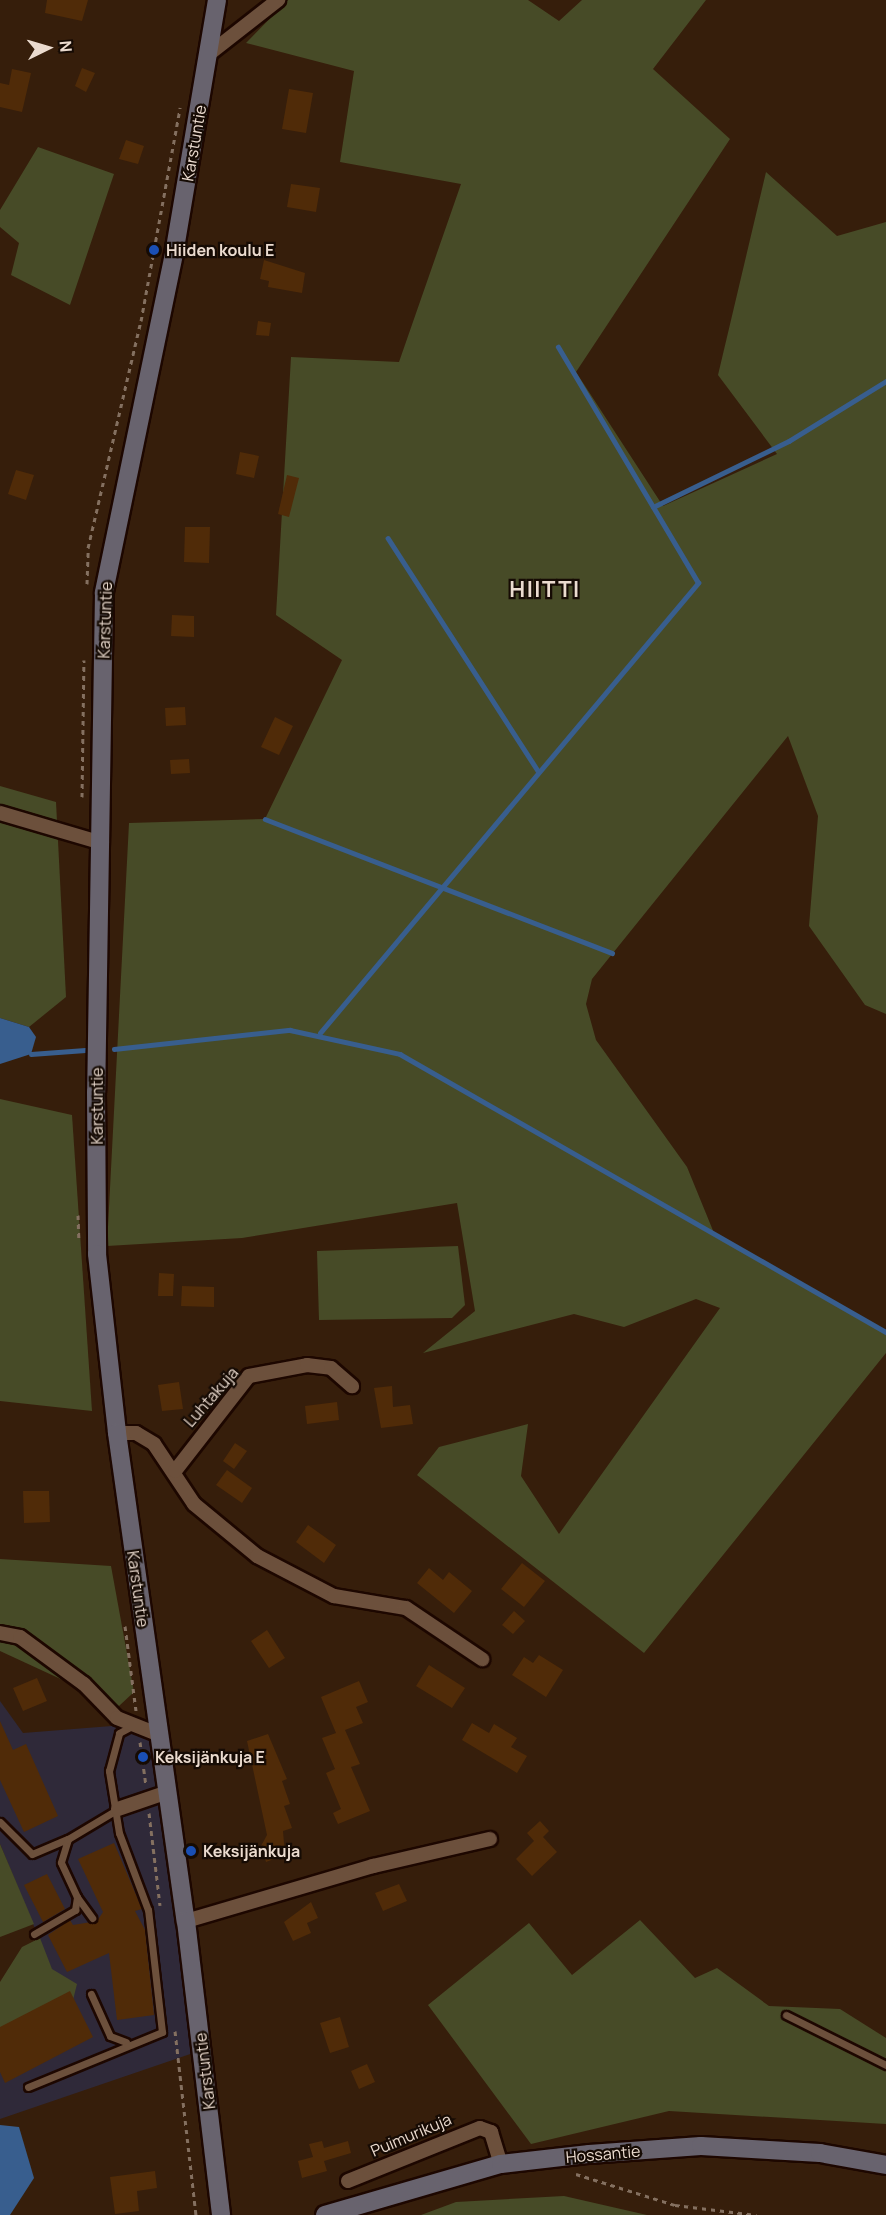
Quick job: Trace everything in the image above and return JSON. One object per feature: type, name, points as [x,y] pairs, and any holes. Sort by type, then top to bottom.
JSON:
[{"type":"street","name":"Karstuntie","points":[[217,0],[149,379],[110,551],[102,843],[98,1254],[117,1432],[186,1920],[221,2215]]},
{"type":"street","points":[[209,54],[278,0]]},
{"type":"street","points":[[0,813],[102,843]]},
{"type":"street","name":"Luhtakuja","points":[[175,1471],[249,1376],[307,1365],[332,1368],[352,1386]]},
{"type":"street","points":[[117,1432],[136,1433],[154,1444],[175,1471],[194,1504],[257,1557],[334,1596],[406,1608],[482,1659]]},
{"type":"street","points":[[0,1633],[20,1637],[84,1684],[117,1718],[160,1735]]},
{"type":"street","points":[[118,1809],[168,1792]]},
{"type":"street","points":[[186,1920],[373,1866],[490,1839]]},
{"type":"street","name":"Puimurikuja","points":[[348,2181],[480,2128],[491,2132],[501,2164]]},
{"type":"street","name":"Hossantie","points":[[325,2215],[501,2164],[701,2146],[820,2153],[886,2165]]},
{"type":"lane","points":[[28,2087],[126,2042],[162,2032],[148,1910],[120,1833],[110,1751],[119,1733],[137,1724]]},
{"type":"lane","points":[[0,1822],[32,1854],[68,1839],[118,1809]]},
{"type":"lane","points":[[68,1839],[61,1862],[77,1897],[92,1918]]},
{"type":"lane","points":[[34,1934],[75,1910],[77,1897]]},
{"type":"lane","points":[[91,1994],[110,2036],[126,2042]]},
{"type":"lane","points":[[786,2015],[886,2065]]},
{"type":"path","points":[[573,2173],[675,2205],[756,2215]]},
{"type":"shaded area","points":[[0,1701],[23,1733],[137,1724],[160,1735],[202,2050],[0,2119],[0,2024],[59,1987],[0,1844]]},
{"type":"green space","points":[[288,0],[528,0],[559,21],[582,0],[706,0],[653,69],[730,139],[576,372],[663,506],[777,454],[718,375],[766,172],[837,236],[886,222],[886,1014],[865,1005],[809,926],[818,816],[788,736],[592,979],[586,1004],[596,1040],[687,1167],[714,1233],[886,1332],[886,1353],[644,1653],[417,1475],[439,1447],[528,1424],[521,1476],[559,1534],[720,1308],[696,1299],[624,1327],[574,1314],[423,1353],[475,1311],[457,1203],[242,1238],[107,1246],[129,823],[265,819],[342,660],[276,615],[291,357],[399,362],[461,184],[340,162],[354,71],[246,43]]},
{"type":"green space","points":[[38,147],[114,174],[70,305],[11,275],[19,243],[0,227],[0,210]]},
{"type":"green space","points":[[0,786],[56,802],[66,997],[29,1027],[0,1018]]},
{"type":"green space","points":[[0,1099],[72,1115],[92,1411],[0,1401]]},
{"type":"green space","points":[[458,1246],[465,1305],[452,1318],[319,1320],[317,1251]]},
{"type":"green space","points":[[0,1559],[111,1566],[134,1692],[119,1706],[0,1651]]},
{"type":"green space","points":[[0,1844],[34,1924],[0,1937]]},
{"type":"green space","points":[[640,1920],[695,1978],[717,1968],[769,2006],[840,2009],[886,2038],[886,2124],[669,2111],[531,2144],[428,2005],[529,1923],[572,1975]]},
{"type":"green space","points":[[40,1938],[52,1969],[77,1984],[72,2004],[0,2037],[0,1982],[22,1947]]},
{"type":"green space","points":[[564,2196],[647,2215],[421,2215],[456,2202]]},
{"type":"water","points":[[0,1018],[29,1027],[36,1037],[31,1054],[0,1064]]},
{"type":"water","points":[[0,2125],[19,2127],[34,2178],[10,2215],[0,2215]]},
{"type":"building","points":[[47,0],[88,0],[82,21],[45,13]]},
{"type":"building","points":[[82,68],[95,73],[86,92],[75,86]]},
{"type":"building","points":[[12,69],[31,73],[22,112],[0,107],[0,83],[9,85]]},
{"type":"building","points":[[289,89],[313,93],[306,133],[282,129]]},
{"type":"building","points":[[126,140],[144,146],[138,164],[119,159]]},
{"type":"building","points":[[291,184],[320,188],[316,212],[287,207]]},
{"type":"building","points":[[264,260],[305,273],[302,293],[268,287],[269,281],[260,279]]},
{"type":"building","points":[[258,321],[271,323],[269,336],[256,335]]},
{"type":"building","points":[[240,452],[259,456],[254,478],[236,474]]},
{"type":"building","points":[[16,470],[34,475],[26,500],[8,494]]},
{"type":"building","points":[[287,475],[299,478],[289,517],[278,514]]},
{"type":"building","points":[[185,527],[210,527],[209,563],[184,562]]},
{"type":"building","points":[[172,615],[194,616],[194,637],[171,636]]},
{"type":"building","points":[[185,707],[186,725],[166,726],[165,708]]},
{"type":"building","points":[[275,717],[293,726],[279,755],[261,747]]},
{"type":"building","points":[[189,759],[190,773],[171,774],[170,760]]},
{"type":"building","points":[[159,1273],[174,1274],[173,1296],[158,1296]]},
{"type":"building","points":[[182,1286],[214,1287],[214,1307],[181,1306]]},
{"type":"building","points":[[179,1382],[183,1409],[162,1411],[158,1385]]},
{"type":"building","points":[[392,1386],[393,1407],[410,1405],[413,1424],[381,1428],[374,1388]]},
{"type":"building","points":[[337,1402],[339,1420],[307,1424],[305,1406]]},
{"type":"building","points":[[235,1443],[247,1451],[234,1469],[223,1461]]},
{"type":"building","points":[[227,1470],[252,1488],[242,1503],[216,1485]]},
{"type":"building","points":[[23,1491],[49,1491],[50,1522],[24,1523]]},
{"type":"building","points":[[308,1525],[336,1545],[324,1563],[296,1542]]},
{"type":"building","points":[[522,1563],[545,1581],[524,1607],[501,1589]]},
{"type":"building","points":[[429,1568],[443,1580],[449,1572],[472,1591],[454,1613],[417,1583]]},
{"type":"building","points":[[514,1611],[525,1621],[513,1634],[502,1625]]},
{"type":"building","points":[[267,1630],[285,1658],[269,1668],[251,1641]]},
{"type":"building","points":[[539,1655],[563,1670],[546,1697],[512,1675],[524,1657],[533,1663]]},
{"type":"building","points":[[429,1665],[465,1688],[452,1708],[416,1686]]},
{"type":"building","points":[[37,1678],[47,1701],[23,1711],[13,1688]]},
{"type":"building","points":[[359,1681],[368,1702],[356,1707],[363,1723],[345,1730],[360,1764],[351,1767],[370,1811],[338,1824],[333,1813],[341,1809],[326,1773],[335,1769],[322,1738],[336,1733],[321,1697]]},
{"type":"building","points":[[0,1721],[13,1750],[26,1744],[58,1816],[24,1832],[0,1780]]},
{"type":"building","points":[[472,1723],[489,1733],[494,1724],[517,1738],[511,1747],[527,1756],[517,1773],[462,1740]]},
{"type":"building","points":[[268,1734],[287,1779],[282,1781],[290,1804],[284,1806],[292,1828],[283,1831],[285,1855],[266,1862],[261,1846],[267,1835],[247,1741]]},
{"type":"building","points":[[540,1821],[549,1831],[543,1837],[557,1852],[532,1876],[516,1859],[534,1841],[527,1833]]},
{"type":"building","points":[[114,1843],[142,1909],[135,1911],[145,1930],[154,2015],[117,2020],[109,1953],[67,1972],[48,1935],[70,1920],[73,1925],[97,1921],[103,1912],[78,1859]]},
{"type":"building","points":[[47,1874],[65,1909],[43,1922],[24,1885]]},
{"type":"building","points":[[399,1884],[407,1901],[383,1911],[375,1893]]},
{"type":"building","points":[[311,1902],[318,1918],[307,1923],[311,1933],[293,1941],[284,1922]]},
{"type":"building","points":[[70,1991],[93,2037],[5,2083],[0,2072],[0,2027]]},
{"type":"building","points":[[340,2017],[349,2047],[330,2053],[320,2023]]},
{"type":"building","points":[[367,2064],[375,2082],[359,2089],[351,2071]]},
{"type":"building","points":[[322,2141],[324,2148],[348,2141],[351,2153],[324,2161],[327,2171],[302,2178],[298,2161],[313,2157],[309,2144]]},
{"type":"building","points":[[155,2171],[157,2188],[137,2191],[139,2211],[115,2214],[110,2177]]},
{"type":"waterway","points":[[320,1033],[698,583],[558,347]]},
{"type":"waterway","points":[[653,507],[789,441],[886,381]]},
{"type":"waterway","points":[[388,538],[539,772]]},
{"type":"waterway","points":[[265,819],[612,953]]},
{"type":"waterway","points":[[114,1049],[290,1030],[400,1054],[886,1332]]},
{"type":"waterway","points":[[31,1054],[85,1050]]},
{"type":"place","name":"Hiiden koulu E","points":[[154,250]]},
{"type":"place","name":"Keksijänkuja E","points":[[143,1757]]},
{"type":"place","name":"Keksijänkuja","points":[[191,1851]]},
{"type":"district","name":"HIITTI","points":[[545,590]]}]
